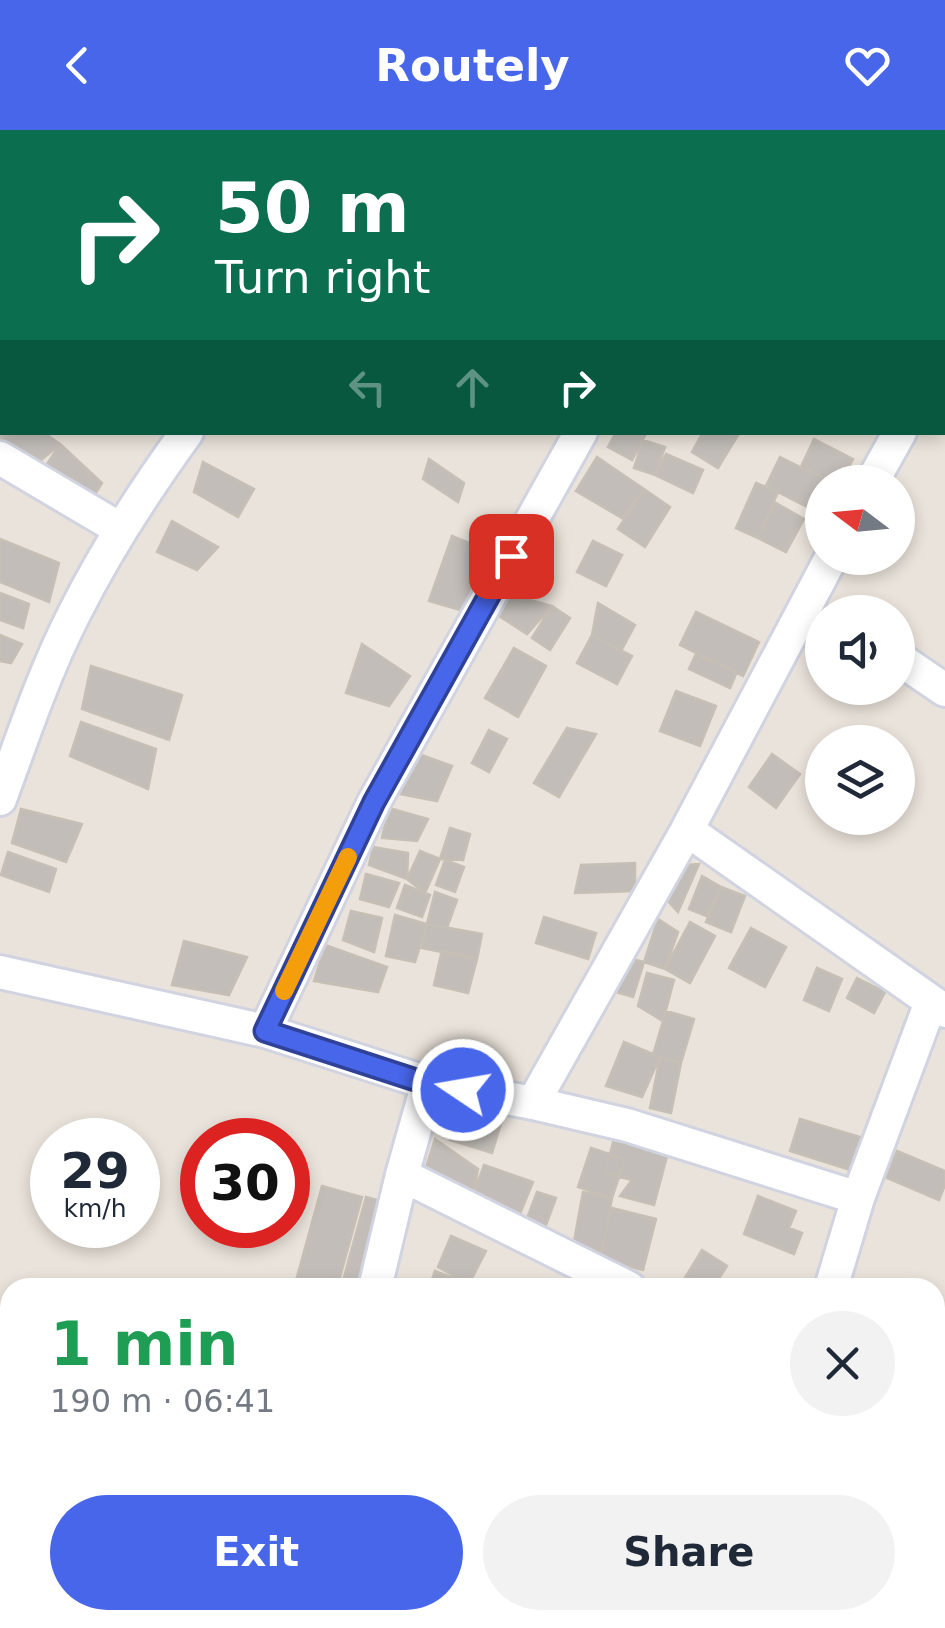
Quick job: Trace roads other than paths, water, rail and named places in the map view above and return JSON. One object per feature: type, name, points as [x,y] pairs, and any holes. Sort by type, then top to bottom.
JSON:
[{"type":"street","points":[[0,798],[41,686],[74,614],[120,530],[185,435]]},
{"type":"street","points":[[265,1031],[374,802],[580,435]]},
{"type":"street","points":[[882,465],[898,435]]},
{"type":"street","points":[[0,458],[120,530]]},
{"type":"street","points":[[533,1102],[686,830],[805,630]]},
{"type":"street","points":[[915,670],[945,690]]},
{"type":"street","points":[[686,830],[938,1006],[858,1198],[834,1278]]},
{"type":"street","points":[[0,972],[265,1031],[428,1084],[533,1102],[627,1125],[858,1198]]},
{"type":"street","points":[[377,1278],[428,1084]]},
{"type":"street","points":[[402,1175],[609,1278]]}]
